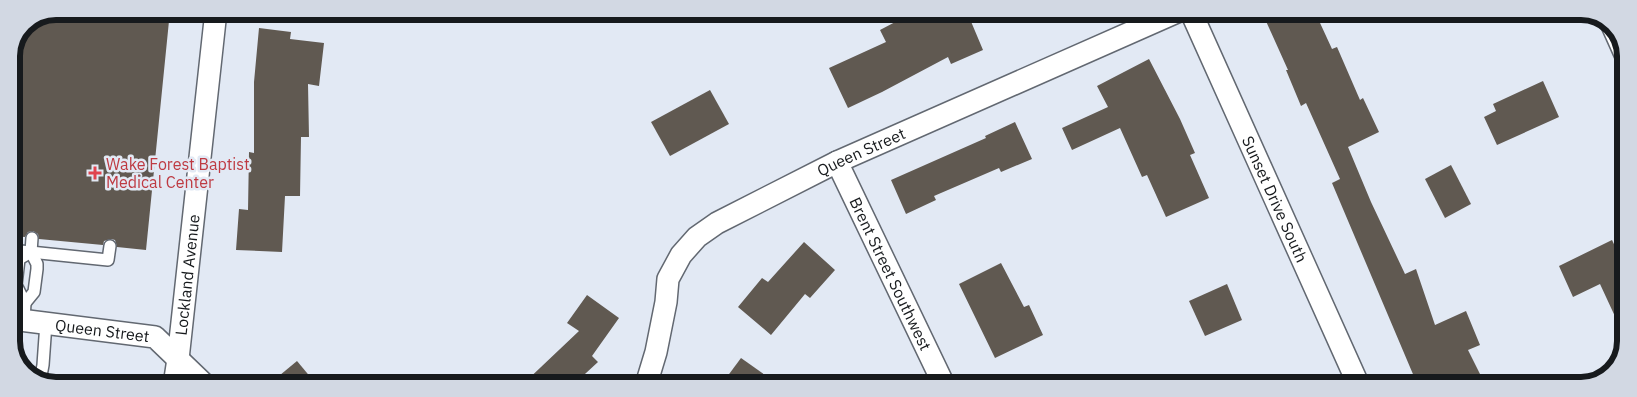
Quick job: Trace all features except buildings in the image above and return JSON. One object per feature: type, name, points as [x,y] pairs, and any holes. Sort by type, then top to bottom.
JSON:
[{"type":"street","name":"Lockland Avenue","points":[[175,377],[215,20]]},
{"type":"street","name":"Queen Street","points":[[648,377],[656,352],[666,302],[668,279],[681,255],[697,237],[718,223],[837,162],[1159,20]]},
{"type":"street","name":"Sunset Drive South","points":[[1195,20],[1355,377]]},
{"type":"street","name":"Brent Street Southwest","points":[[837,162],[940,377]]},
{"type":"street","name":"Queen Street","points":[[20,314],[46,323],[155,336],[197,377]]},
{"type":"lane","points":[[20,314],[34,292],[37,264],[31,252],[32,238]]},
{"type":"lane","points":[[20,251],[108,260],[110,246]]},
{"type":"lane","points":[[20,259],[31,252]]},
{"type":"lane","points":[[41,374],[46,323]]},
{"type":"place","name":"Wake Forest Baptist Medical Center","points":[[95,173]]}]
